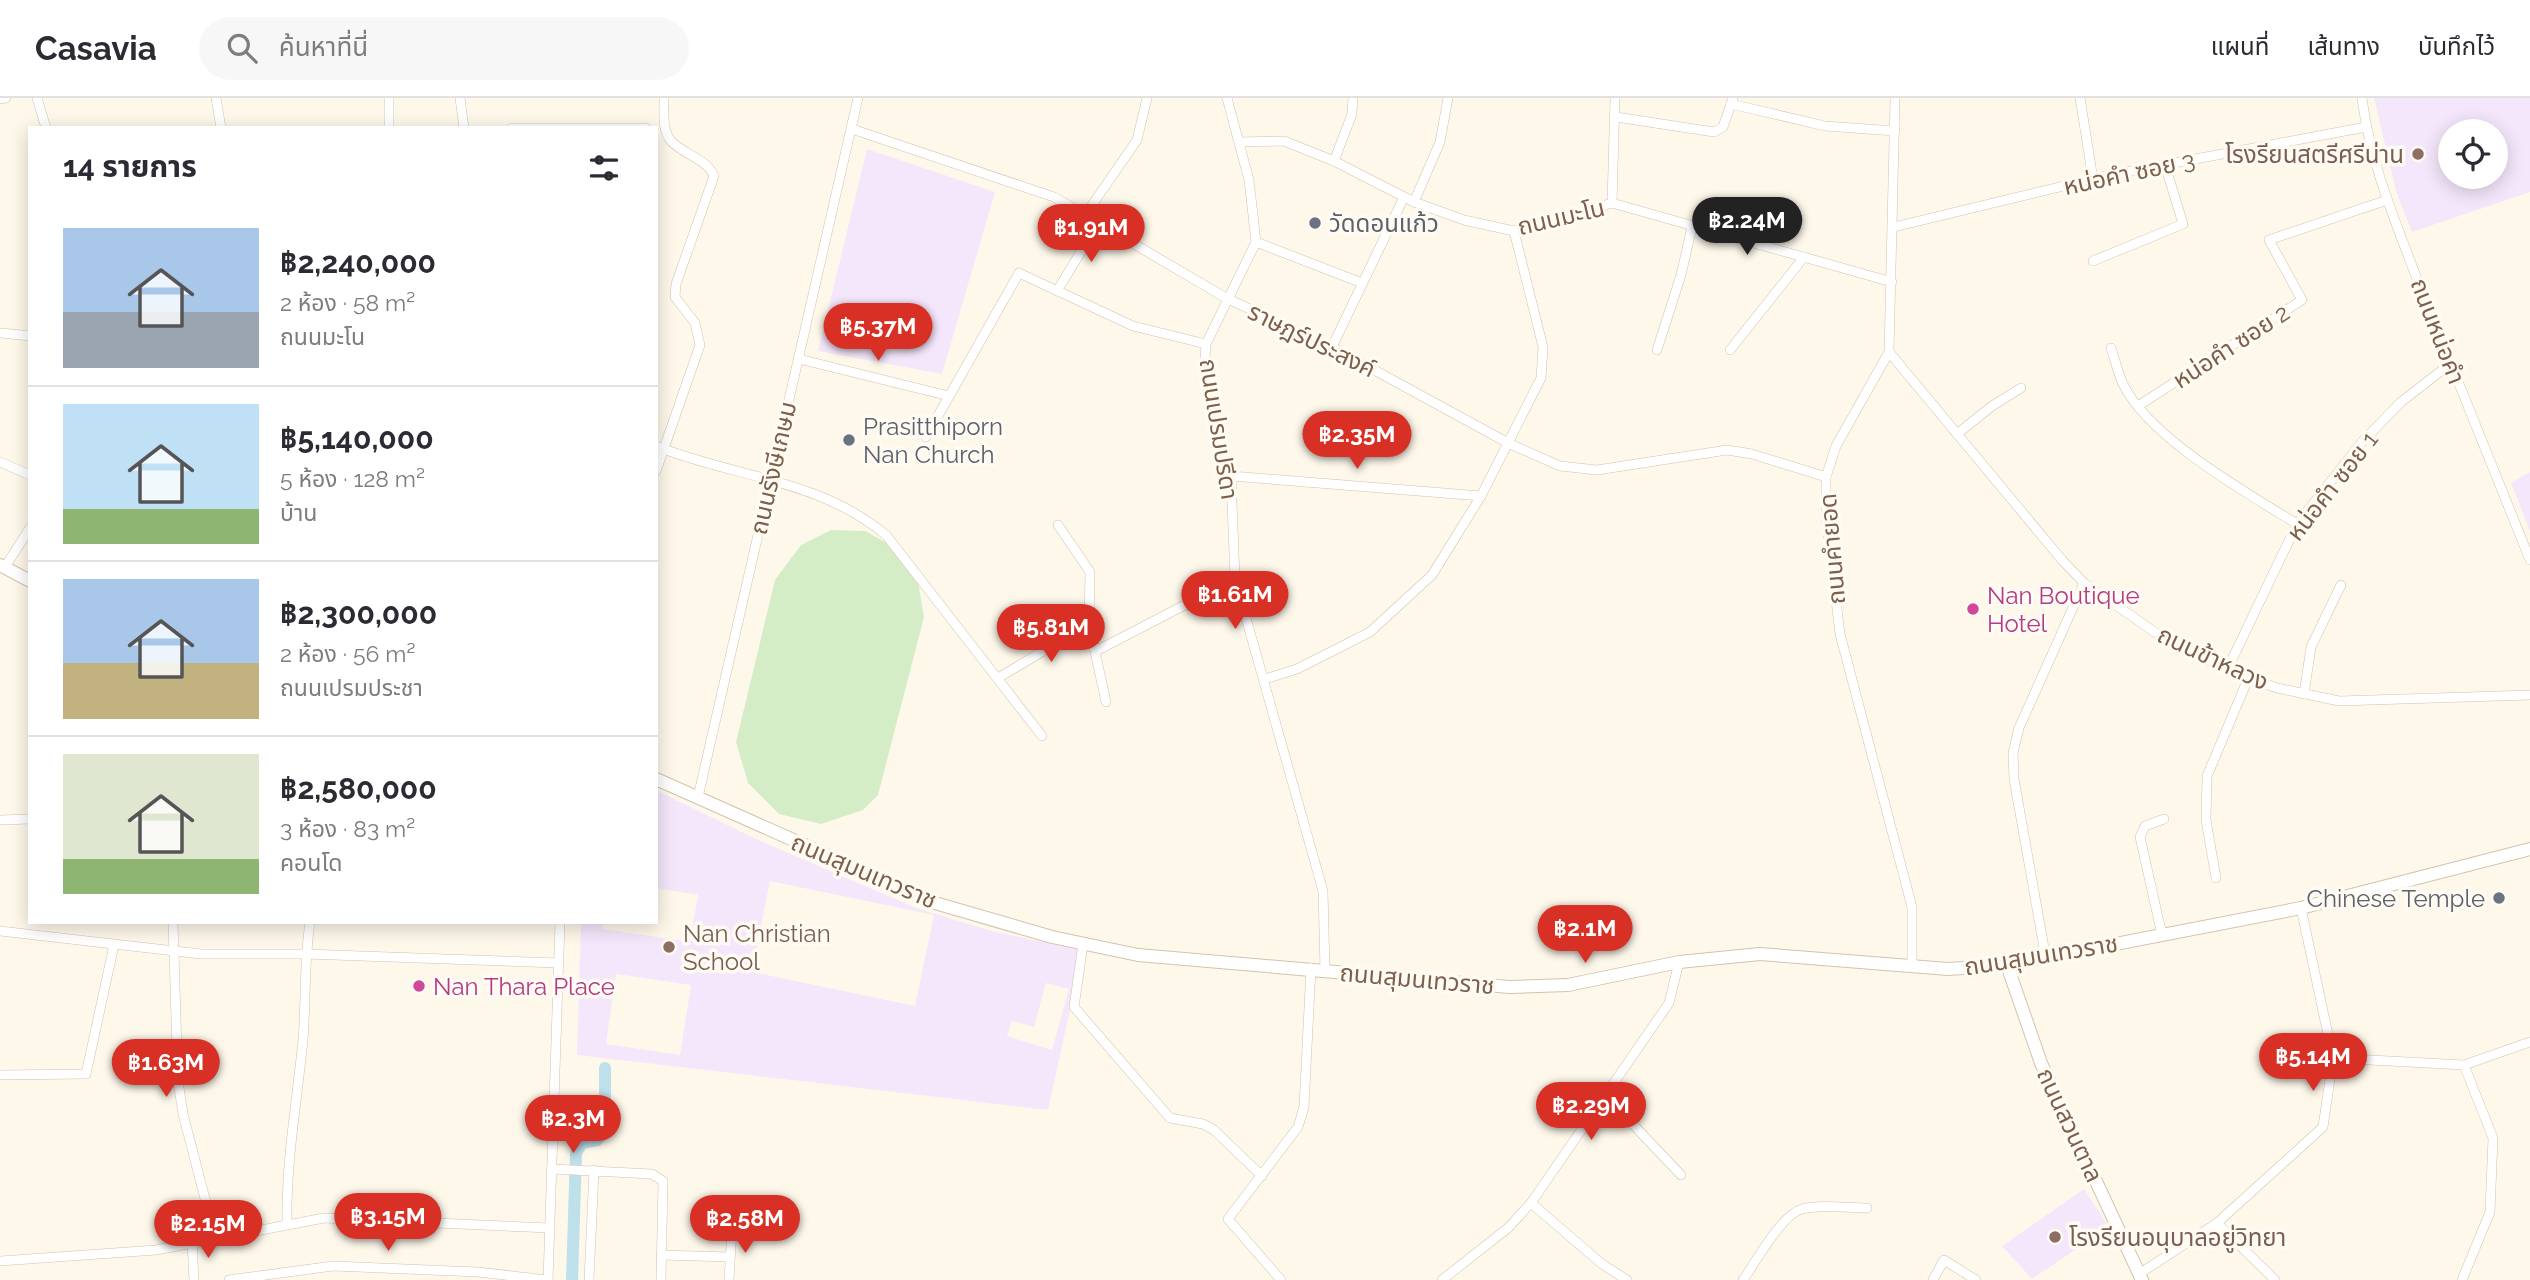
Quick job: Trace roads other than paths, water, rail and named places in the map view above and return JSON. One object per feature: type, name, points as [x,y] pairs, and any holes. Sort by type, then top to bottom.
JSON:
[{"type":"street","points":[[0,99],[6,98]]},
{"type":"street","points":[[37,98],[45,126]]},
{"type":"street","points":[[216,98],[221,126]]},
{"type":"street","points":[[388,126],[389,98]]},
{"type":"street","points":[[460,98],[464,126]]},
{"type":"street","points":[[664,98],[661,128],[670,141],[710,167],[714,176],[676,284],[675,297],[695,323],[700,345],[660,447],[770,478],[836,501],[862,515],[886,535],[1042,736]]},
{"type":"street","name":"ถนนรังษีเกษม","points":[[698,797],[858,98]]},
{"type":"street","points":[[1086,214],[1136,140],[1147,98]]},
{"type":"street","points":[[1227,98],[1240,142]]},
{"type":"street","points":[[1334,161],[1352,114],[1353,98]]},
{"type":"street","points":[[1414,202],[1440,142],[1448,98]]},
{"type":"street","points":[[1612,203],[1615,98]]},
{"type":"street","name":"ถนนคำยอด","points":[[1895,98],[1889,352],[1836,446],[1826,477],[1826,515],[1840,634],[1912,907],[1912,964]]},
{"type":"street","points":[[2080,98],[2093,179]]},
{"type":"street","name":"ถนนหน่อคำ","points":[[2362,98],[2366,127],[2387,200],[2530,560]]},
{"type":"street","points":[[1616,117],[1714,132],[1723,127],[1732,101],[1825,126],[1895,131]]},
{"type":"street","name":"หน่อคำ ซอย 3","points":[[1894,227],[2093,179],[2366,127]]},
{"type":"street","name":"ราษฎร์ประสงค์","points":[[852,129],[1054,197],[1086,214],[1171,269],[1226,298],[1332,347],[1510,444],[1560,466],[1597,470],[1727,450],[1752,454],[1826,477]]},
{"type":"street","name":"ถนนมะโน","points":[[1240,142],[1284,141],[1334,161],[1414,202],[1464,220],[1514,231],[1612,203],[1892,282]]},
{"type":"street","name":"ถนนเปรมปรีดา","points":[[1240,142],[1250,180],[1256,242],[1244,272],[1226,298],[1206,345],[1204,370],[1231,476],[1236,579],[1323,891],[1325,970]]},
{"type":"street","points":[[2093,261],[2183,223],[2165,165]]},
{"type":"street","points":[[1332,347],[1404,197]]},
{"type":"street","name":"หน่อคำ ซอย 2","points":[[2138,405],[2302,300],[2269,240],[2387,200]]},
{"type":"street","points":[[1057,291],[1099,222]]},
{"type":"street","points":[[1657,350],[1681,275],[1692,227]]},
{"type":"street","points":[[1265,679],[1297,669],[1370,632],[1432,575],[1510,444],[1541,378],[1543,363],[1543,347],[1514,231]]},
{"type":"street","points":[[1256,242],[1362,283]]},
{"type":"street","points":[[1730,350],[1804,257]]},
{"type":"street","points":[[926,437],[1019,273],[1133,326],[1206,345]]},
{"type":"street","points":[[0,334],[28,336]]},
{"type":"street","points":[[2111,348],[2123,385],[2169,437],[2220,477],[2297,524]]},
{"type":"street","name":"ถนนข้าหลวง","points":[[1889,352],[2084,583],[2156,633],[2248,679],[2304,694],[2359,701],[2530,695]]},
{"type":"street","points":[[799,359],[949,396]]},
{"type":"street","name":"หน่อคำ ซอย 1","points":[[2227,670],[2297,524],[2362,442],[2401,402],[2451,365]]},
{"type":"street","points":[[1957,434],[1992,406],[2021,388]]},
{"type":"street","points":[[0,462],[28,474]]},
{"type":"street","points":[[1231,476],[1481,496]]},
{"type":"street","points":[[1058,525],[1090,572],[1089,624],[1105,702]]},
{"type":"street","points":[[28,531],[2,566],[28,580]]},
{"type":"street","points":[[1096,651],[1236,579]]},
{"type":"street","points":[[2046,959],[2014,779],[2013,754],[2019,728],[2084,583]]},
{"type":"street","points":[[2304,694],[2311,647],[2341,585]]},
{"type":"street","points":[[998,678],[1089,624]]},
{"type":"street","points":[[2216,878],[2206,820],[2207,776],[2248,679]]},
{"type":"street","name":"ถนนสุมนเทวราช","points":[[658,780],[935,903],[1083,944],[1138,955],[1509,987],[1568,985],[1679,962],[1760,954],[1912,964],[1948,969],[2007,965],[2301,908],[2530,849]]},
{"type":"street","points":[[0,820],[28,819]]},
{"type":"street","points":[[2162,935],[2140,837],[2145,826],[2164,819]]},
{"type":"street","points":[[2141,1277],[2217,1223],[2323,1127],[2333,1058],[2301,908]]},
{"type":"street","points":[[173,924],[178,1081],[183,1114],[215,1237]]},
{"type":"street","points":[[287,1223],[286,1195],[303,1038],[305,954],[310,924]]},
{"type":"street","points":[[229,1280],[324,1267],[478,1272],[548,1280],[560,924]]},
{"type":"street","points":[[0,931],[174,952],[558,963]]},
{"type":"street","points":[[1083,944],[1074,1007],[1170,1118],[1203,1124],[1214,1130],[1262,1176]]},
{"type":"street","points":[[0,1075],[86,1074],[114,945]]},
{"type":"street","points":[[1442,1280],[1508,1228],[1531,1203],[1669,1003],[1679,962]]},
{"type":"street","name":"ถนนสวนตาล","points":[[2007,965],[2041,1063],[2141,1277]]},
{"type":"street","points":[[1282,1280],[1228,1219],[1298,1127],[1304,1107],[1311,968]]},
{"type":"street","points":[[2333,1058],[2463,1065],[2530,1042]]},
{"type":"street","points":[[2462,1280],[2490,1212],[2493,1138],[2463,1065]]},
{"type":"street","points":[[1605,1096],[1681,1175]]},
{"type":"street","points":[[552,1169],[652,1174],[663,1181],[661,1280]]},
{"type":"street","points":[[589,1280],[594,1170]]},
{"type":"street","points":[[1531,1203],[1602,1264],[1627,1280]]},
{"type":"street","points":[[1743,1280],[1794,1212],[1821,1208],[1867,1208]]},
{"type":"street","points":[[0,1261],[156,1250],[324,1218],[550,1227]]},
{"type":"street","points":[[2217,1223],[2275,1280]]},
{"type":"street","points":[[729,1280],[732,1228]]},
{"type":"street","points":[[192,1242],[194,1280]]},
{"type":"street","points":[[661,1255],[730,1256]]},
{"type":"street","points":[[1933,1280],[1944,1260],[1976,1280]]},
{"type":"street","points":[[323,1280],[324,1267]]},
{"type":"waterway","points":[[572,1280],[576,1153],[582,1143],[597,1140],[605,1131],[605,1068]]},
{"type":"place","name":"โรงรียนสตรีศรีน่าน","points":[[2418,154]]},
{"type":"place","name":"วัดดอนแก้ว","points":[[1315,223]]},
{"type":"place","name":"Prasitthiporn Nan Church","points":[[849,440]]},
{"type":"place","name":"Nan Boutique Hotel","points":[[1973,609]]},
{"type":"place","name":"Chinese Temple","points":[[2499,898]]},
{"type":"place","name":"Nan Christian School","points":[[669,947]]},
{"type":"place","name":"Nan Thara Place","points":[[419,986]]},
{"type":"place","name":"โรงรียนอนุบาลอยู่วิทยา","points":[[2055,1237]]}]
